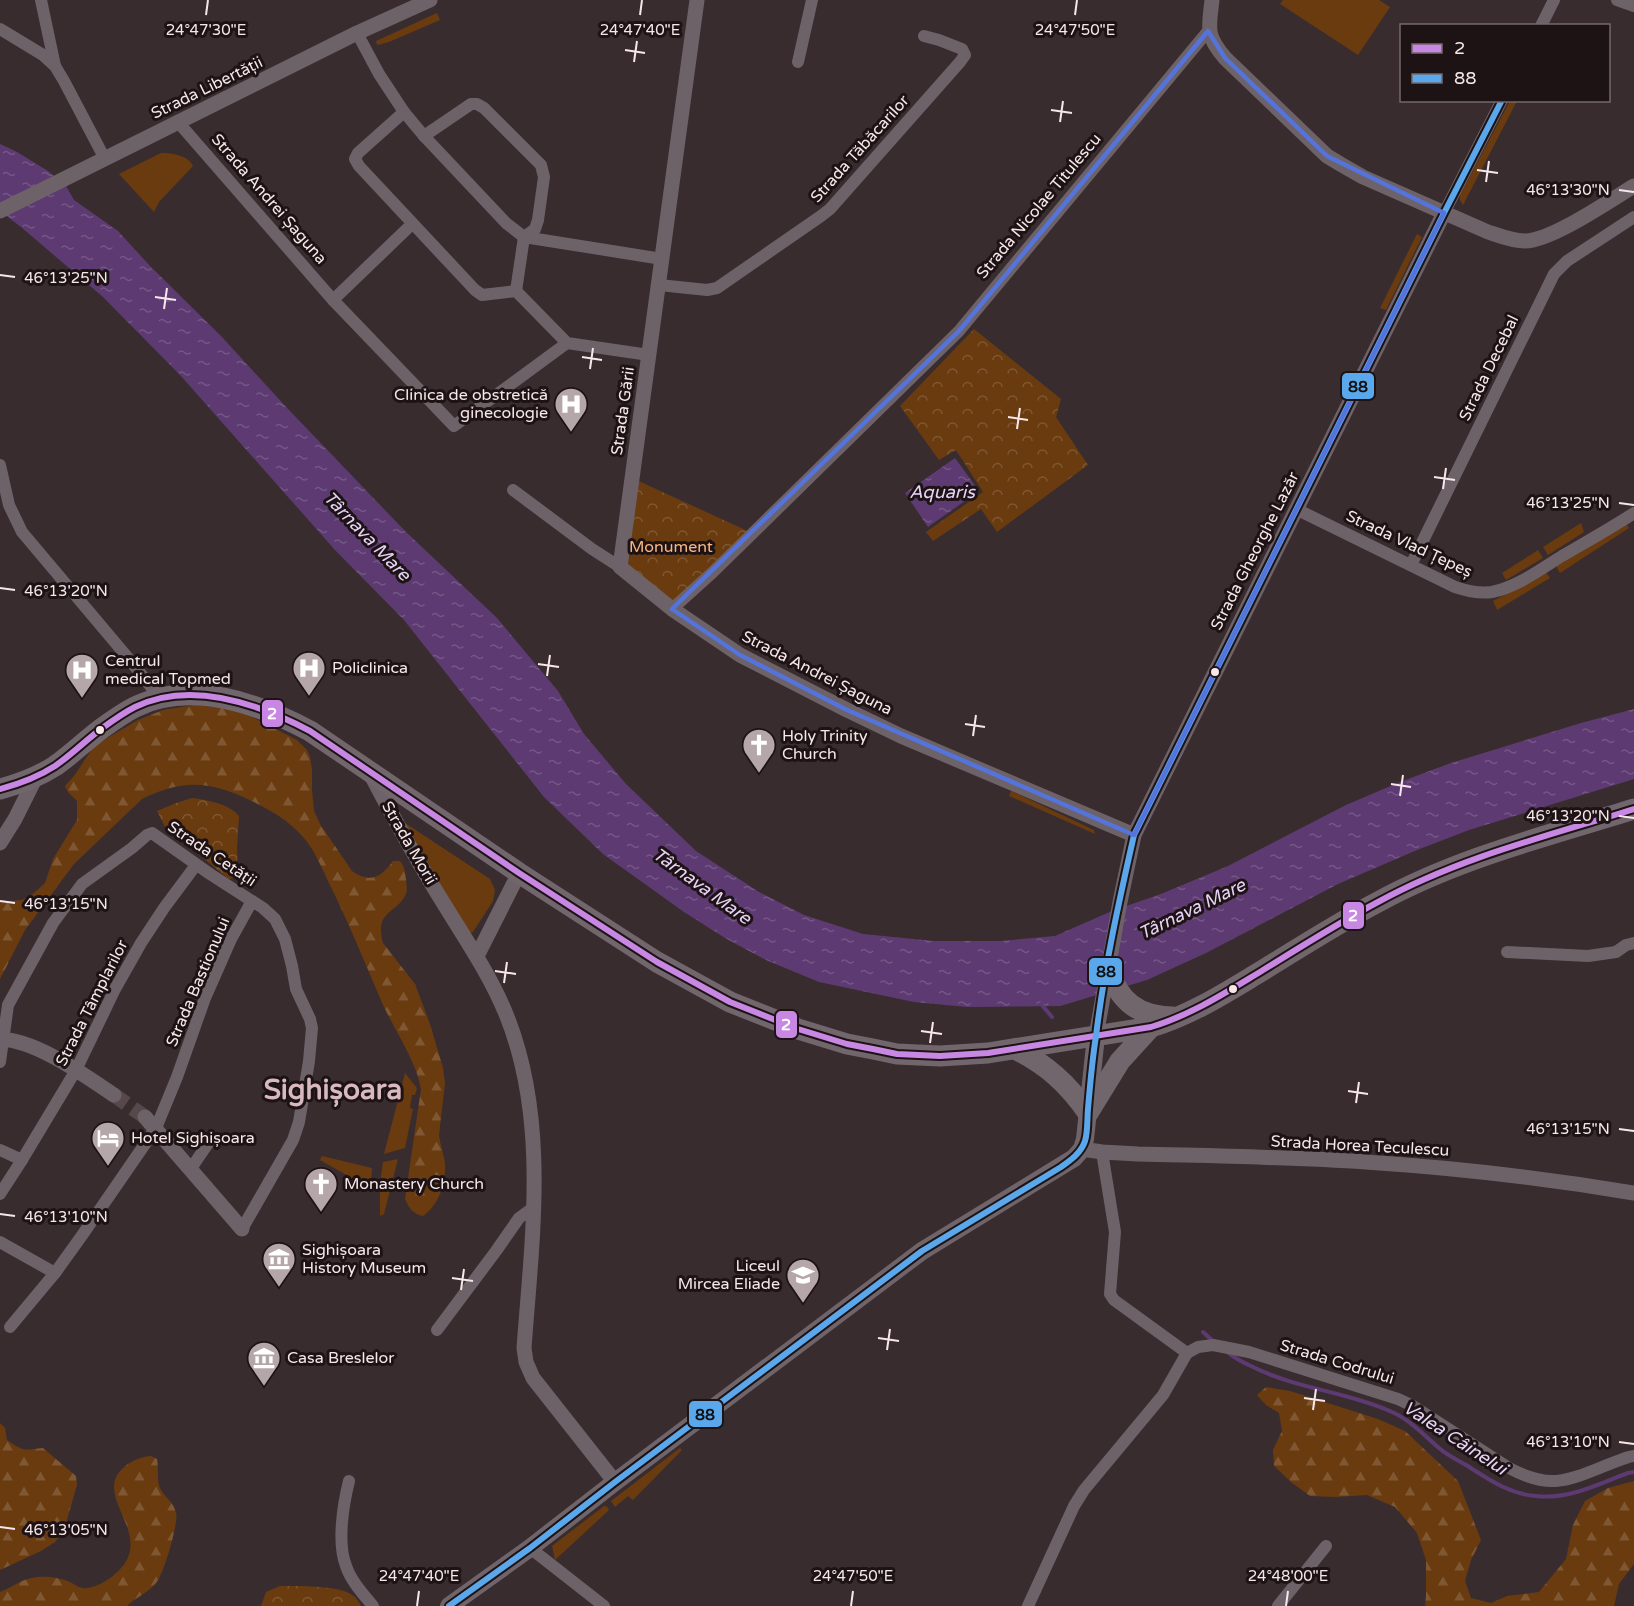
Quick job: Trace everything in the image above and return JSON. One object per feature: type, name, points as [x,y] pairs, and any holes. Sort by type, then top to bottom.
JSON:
[{"type":"highway","name":"Strada Morii","points":[[0,789],[38,776],[54,767],[100,730],[141,704],[172,696],[200,696],[255,706],[310,731],[369,770]]},
{"type":"highway","points":[[369,770],[519,873],[682,977],[730,1002],[798,1029],[847,1044],[918,1056],[961,1056],[1015,1049],[1151,1027],[1180,1017],[1215,1000],[1341,922],[1443,870],[1634,809]]},
{"type":"highway","points":[[1107,968],[1127,1003],[1153,1015],[1180,1017]]},
{"type":"highway","points":[[1015,1049],[1039,1062],[1060,1079],[1088,1113],[1120,1061],[1151,1027]]},
{"type":"main road","points":[[449,1606],[530,1548],[904,1264],[1074,1158],[1082,1149],[1085,1139],[1096,1036]]},
{"type":"street","points":[[41,0],[55,66]]},
{"type":"street","name":"Strada Libertății","points":[[0,211],[357,33],[430,0]]},
{"type":"street","name":"Strada Gării","points":[[620,567],[698,0]]},
{"type":"street","points":[[798,62],[812,0]]},
{"type":"street","points":[[1212,0],[1208,32],[1215,46],[1328,156],[1363,177],[1444,213],[1507,239],[1525,241],[1556,232],[1634,186]]},
{"type":"street","points":[[1541,24],[1554,0]]},
{"type":"street","points":[[1617,0],[1634,6]]},
{"type":"street","points":[[0,28],[43,55],[55,66],[101,161]]},
{"type":"street","name":"Strada Nicolae Titulescu","points":[[672,609],[713,572],[958,331],[1208,32]]},
{"type":"street","points":[[357,33],[379,74],[404,112],[506,223],[524,237],[662,259]]},
{"type":"street","name":"Strada Tăbăcarilor","points":[[659,285],[699,290],[717,288],[830,209],[965,55],[962,49],[924,36]]},
{"type":"street","name":"Strada Gheorghe Lazăr","points":[[1096,1036],[1107,968],[1134,835],[1501,102]]},
{"type":"street","points":[[424,136],[471,104],[477,104],[484,108],[541,165],[544,177],[538,220],[535,229],[524,237],[516,291]]},
{"type":"street","points":[[404,112],[358,153],[355,159],[359,166],[475,290],[482,295],[516,291]]},
{"type":"street","name":"Strada Andrei Șaguna","points":[[178,122],[333,300],[454,426],[567,343]]},
{"type":"street","name":"Strada Decebal","points":[[1411,565],[1554,274],[1567,261],[1634,217]]},
{"type":"street","points":[[333,300],[412,224]]},
{"type":"street","points":[[516,291],[567,343],[649,355]]},
{"type":"street","points":[[0,465],[9,505],[22,532],[160,698]]},
{"type":"street","name":"Strada Andrei Șaguna","points":[[513,490],[620,567],[672,609],[740,655],[901,736],[1134,835]]},
{"type":"street","name":"Strada Vlad Țepeș","points":[[1296,509],[1465,591],[1490,592],[1525,579],[1632,518]]},
{"type":"street","name":"Strada Morii","points":[[369,770],[415,857],[477,956],[506,1014],[522,1064],[531,1116],[533,1146],[534,1208],[524,1348],[526,1362],[533,1378],[615,1482]]},
{"type":"street","points":[[0,843],[38,776]]},
{"type":"street","name":"Strada Cetății","points":[[2,1039],[11,998],[53,923],[82,884],[147,835],[152,833],[271,915],[280,927],[292,966],[296,989],[310,1019],[312,1028],[309,1061],[299,1122],[293,1140],[242,1229]]},
{"type":"street","name":"Strada Tâmplarilor","points":[[0,1194],[76,1070],[115,989],[141,943],[196,865]]},
{"type":"street","points":[[477,956],[519,873]]},
{"type":"street","name":"Strada Bastionului","points":[[3,1326],[55,1273],[83,1234],[151,1123],[177,1077],[205,998],[231,939],[252,901]]},
{"type":"street","points":[[1507,952],[1588,956],[1616,952],[1634,943]]},
{"type":"street","points":[[0,1062],[2,1039],[39,1050],[76,1070],[114,1095]]},
{"type":"street","points":[[151,1123],[242,1229]]},
{"type":"street","points":[[190,1170],[208,1142]]},
{"type":"street","name":"Strada Horea Teculescu","points":[[1082,1149],[1102,1152],[1422,1166],[1515,1175],[1634,1193]]},
{"type":"street","points":[[0,1150],[22,1160]]},
{"type":"street","points":[[1028,1606],[1079,1498],[1163,1395],[1187,1353],[1114,1300],[1110,1294],[1115,1232],[1102,1152]]},
{"type":"street","points":[[437,1330],[519,1218],[534,1208]]},
{"type":"street","points":[[0,1242],[55,1273]]},
{"type":"street","name":"Strada Codrului","points":[[1187,1353],[1198,1347],[1213,1345],[1250,1352],[1398,1399],[1413,1406],[1526,1477],[1543,1482],[1561,1481],[1579,1476],[1634,1456]]},
{"type":"street","points":[[349,1481],[342,1532],[345,1564],[349,1574],[373,1606]]},
{"type":"street","points":[[1278,1606],[1326,1545]]},
{"type":"street","points":[[530,1548],[604,1606]]},
{"type":"highlighted area","points":[[1208,31],[1225,58],[1327,156],[1444,213],[1134,835],[847,710],[740,655],[672,609],[959,331]]},
{"type":"green space","points":[[1283,0],[1379,0],[1390,7],[1358,55],[1280,4]]},
{"type":"green space","points":[[437,13],[440,20],[377,45],[376,41]]},
{"type":"green space","points":[[1509,102],[1516,102],[1463,205],[1460,195]]},
{"type":"green space","points":[[161,153],[184,157],[193,166],[159,202],[154,212],[119,174]]},
{"type":"green space","points":[[1417,234],[1422,237],[1386,310],[1380,308]]},
{"type":"green space","points":[[974,329],[1061,399],[1056,417],[1088,465],[997,532],[981,509],[933,541],[926,532],[983,492],[956,450],[939,460],[900,406]]},
{"type":"green space","name":"Monument","points":[[632,478],[752,533],[672,609],[620,567]]},
{"type":"green space","points":[[1581,523],[1584,532],[1548,555],[1543,547]]},
{"type":"green space","points":[[1626,523],[1629,528],[1560,573],[1556,566]]},
{"type":"green space","points":[[1538,550],[1543,558],[1506,580],[1502,573]]},
{"type":"green space","points":[[1546,572],[1550,578],[1497,610],[1493,601]]},
{"type":"green space","points":[[194,705],[233,709],[246,714],[297,740],[307,750],[312,770],[314,811],[320,824],[352,871],[370,878],[380,875],[393,861],[400,861],[403,865],[407,892],[384,918],[381,932],[383,943],[415,984],[430,1024],[445,1083],[439,1135],[445,1164],[444,1179],[437,1200],[423,1216],[412,1210],[405,1199],[421,1089],[414,1066],[385,1009],[314,852],[297,830],[267,809],[229,791],[204,785],[180,786],[142,799],[74,864],[25,930],[0,979],[0,902],[22,900],[45,883],[53,859],[77,820],[77,801],[65,786],[94,746],[138,720],[163,710]]},
{"type":"green space","points":[[1011,791],[1094,830],[1095,834],[1009,796]]},
{"type":"green space","points":[[192,798],[211,801],[239,816],[238,877],[229,879],[165,827],[157,811]]},
{"type":"green space","points":[[396,817],[490,879],[495,890],[493,901],[473,932],[470,933]]},
{"type":"green space","points":[[405,1073],[417,1088],[415,1095],[412,1095],[410,1108],[413,1109],[405,1148],[384,1154]]},
{"type":"green space","points":[[322,1156],[372,1168],[371,1183],[366,1186],[320,1160]]},
{"type":"green space","points":[[398,1159],[384,1214],[380,1216],[383,1162]]},
{"type":"green space","points":[[1266,1387],[1290,1391],[1378,1419],[1405,1431],[1458,1481],[1481,1540],[1471,1560],[1465,1581],[1471,1598],[1491,1603],[1507,1596],[1539,1592],[1566,1559],[1573,1525],[1585,1501],[1608,1488],[1634,1481],[1634,1564],[1619,1584],[1614,1606],[1425,1606],[1426,1560],[1417,1533],[1395,1507],[1367,1495],[1310,1496],[1274,1466],[1273,1450],[1282,1431],[1279,1413],[1266,1405],[1257,1395]]},
{"type":"green space","points":[[0,1423],[5,1428],[7,1440],[24,1449],[43,1448],[76,1476],[77,1485],[64,1530],[55,1542],[0,1570]]},
{"type":"green space","points":[[680,1448],[682,1450],[633,1500],[628,1496],[615,1507],[611,1501]]},
{"type":"green space","points":[[151,1456],[157,1459],[159,1487],[174,1506],[176,1513],[173,1538],[159,1578],[153,1586],[127,1606],[0,1606],[0,1592],[28,1579],[54,1578],[80,1588],[88,1588],[106,1581],[117,1572],[125,1563],[130,1550],[130,1538],[117,1502],[114,1490],[115,1479],[128,1464],[139,1458]]},
{"type":"green space","points":[[604,1506],[609,1509],[608,1511],[555,1560],[552,1546]]},
{"type":"green space","points":[[280,1586],[338,1589],[353,1596],[361,1606],[261,1606],[266,1592]]},
{"type":"water","name":"Târnava Mare","points":[[0,144],[48,171],[66,186],[74,200],[118,231],[221,336],[405,531],[497,618],[558,691],[584,734],[626,784],[696,851],[759,892],[804,915],[863,934],[934,941],[1001,941],[1055,936],[1228,866],[1346,805],[1400,782],[1451,763],[1634,709],[1634,779],[1469,830],[1417,850],[1338,884],[1206,953],[1147,980],[1060,1006],[967,1007],[914,1002],[819,982],[766,960],[684,912],[603,854],[544,797],[404,620],[335,550],[181,376],[103,297],[0,211]]},
{"type":"water","name":"Aquaris","points":[[955,458],[979,491],[928,527],[905,493]]},
{"type":"waterway","name":"Valea Câinelui","points":[[1041,1004],[1052,1017]]},
{"type":"waterway","name":"Valea Câinelui","points":[[1203,1332],[1215,1343]]},
{"type":"waterway","name":"Valea Câinelui","points":[[1226,1351],[1243,1362],[1270,1374],[1375,1405],[1399,1415],[1449,1455],[1508,1489],[1526,1495],[1560,1496],[1634,1472]]},
{"type":"tunnel","points":[[114,1095],[145,1117]]},
{"type":"transit line","name":"88","points":[[449,1606],[530,1548],[922,1251],[1061,1167],[1081,1149],[1087,1133],[1092,1064],[1103,986],[1134,835],[1501,102]]},
{"type":"transit line","name":"2","points":[[0,789],[49,770],[118,717],[135,707],[157,699],[179,695],[202,695],[247,704],[310,731],[519,873],[657,962],[730,1002],[798,1029],[847,1044],[897,1054],[940,1056],[988,1053],[1151,1027],[1166,1022],[1221,995],[1348,918],[1408,886],[1503,849],[1634,809]]},
{"type":"place","name":"Clinica de obstretică ginecologie","points":[[571,433]]},
{"type":"place","name":"Policlinica","points":[[309,697]]},
{"type":"place","name":"Centrul medical Topmed","points":[[82,699]]},
{"type":"place","name":"Holy Trinity Church","points":[[759,774]]},
{"type":"place","name":"Hotel Sighișoara","points":[[108,1167]]},
{"type":"place","name":"Monastery Church","points":[[321,1213]]},
{"type":"place","name":"Sighișoara History Museum","points":[[279,1288]]},
{"type":"place","name":"Liceul Mircea Eliade","points":[[803,1304]]},
{"type":"place","name":"Casa Breslelor","points":[[264,1387]]},
{"type":"district","name":"Sighișoara","points":[[333,1090]]}]
